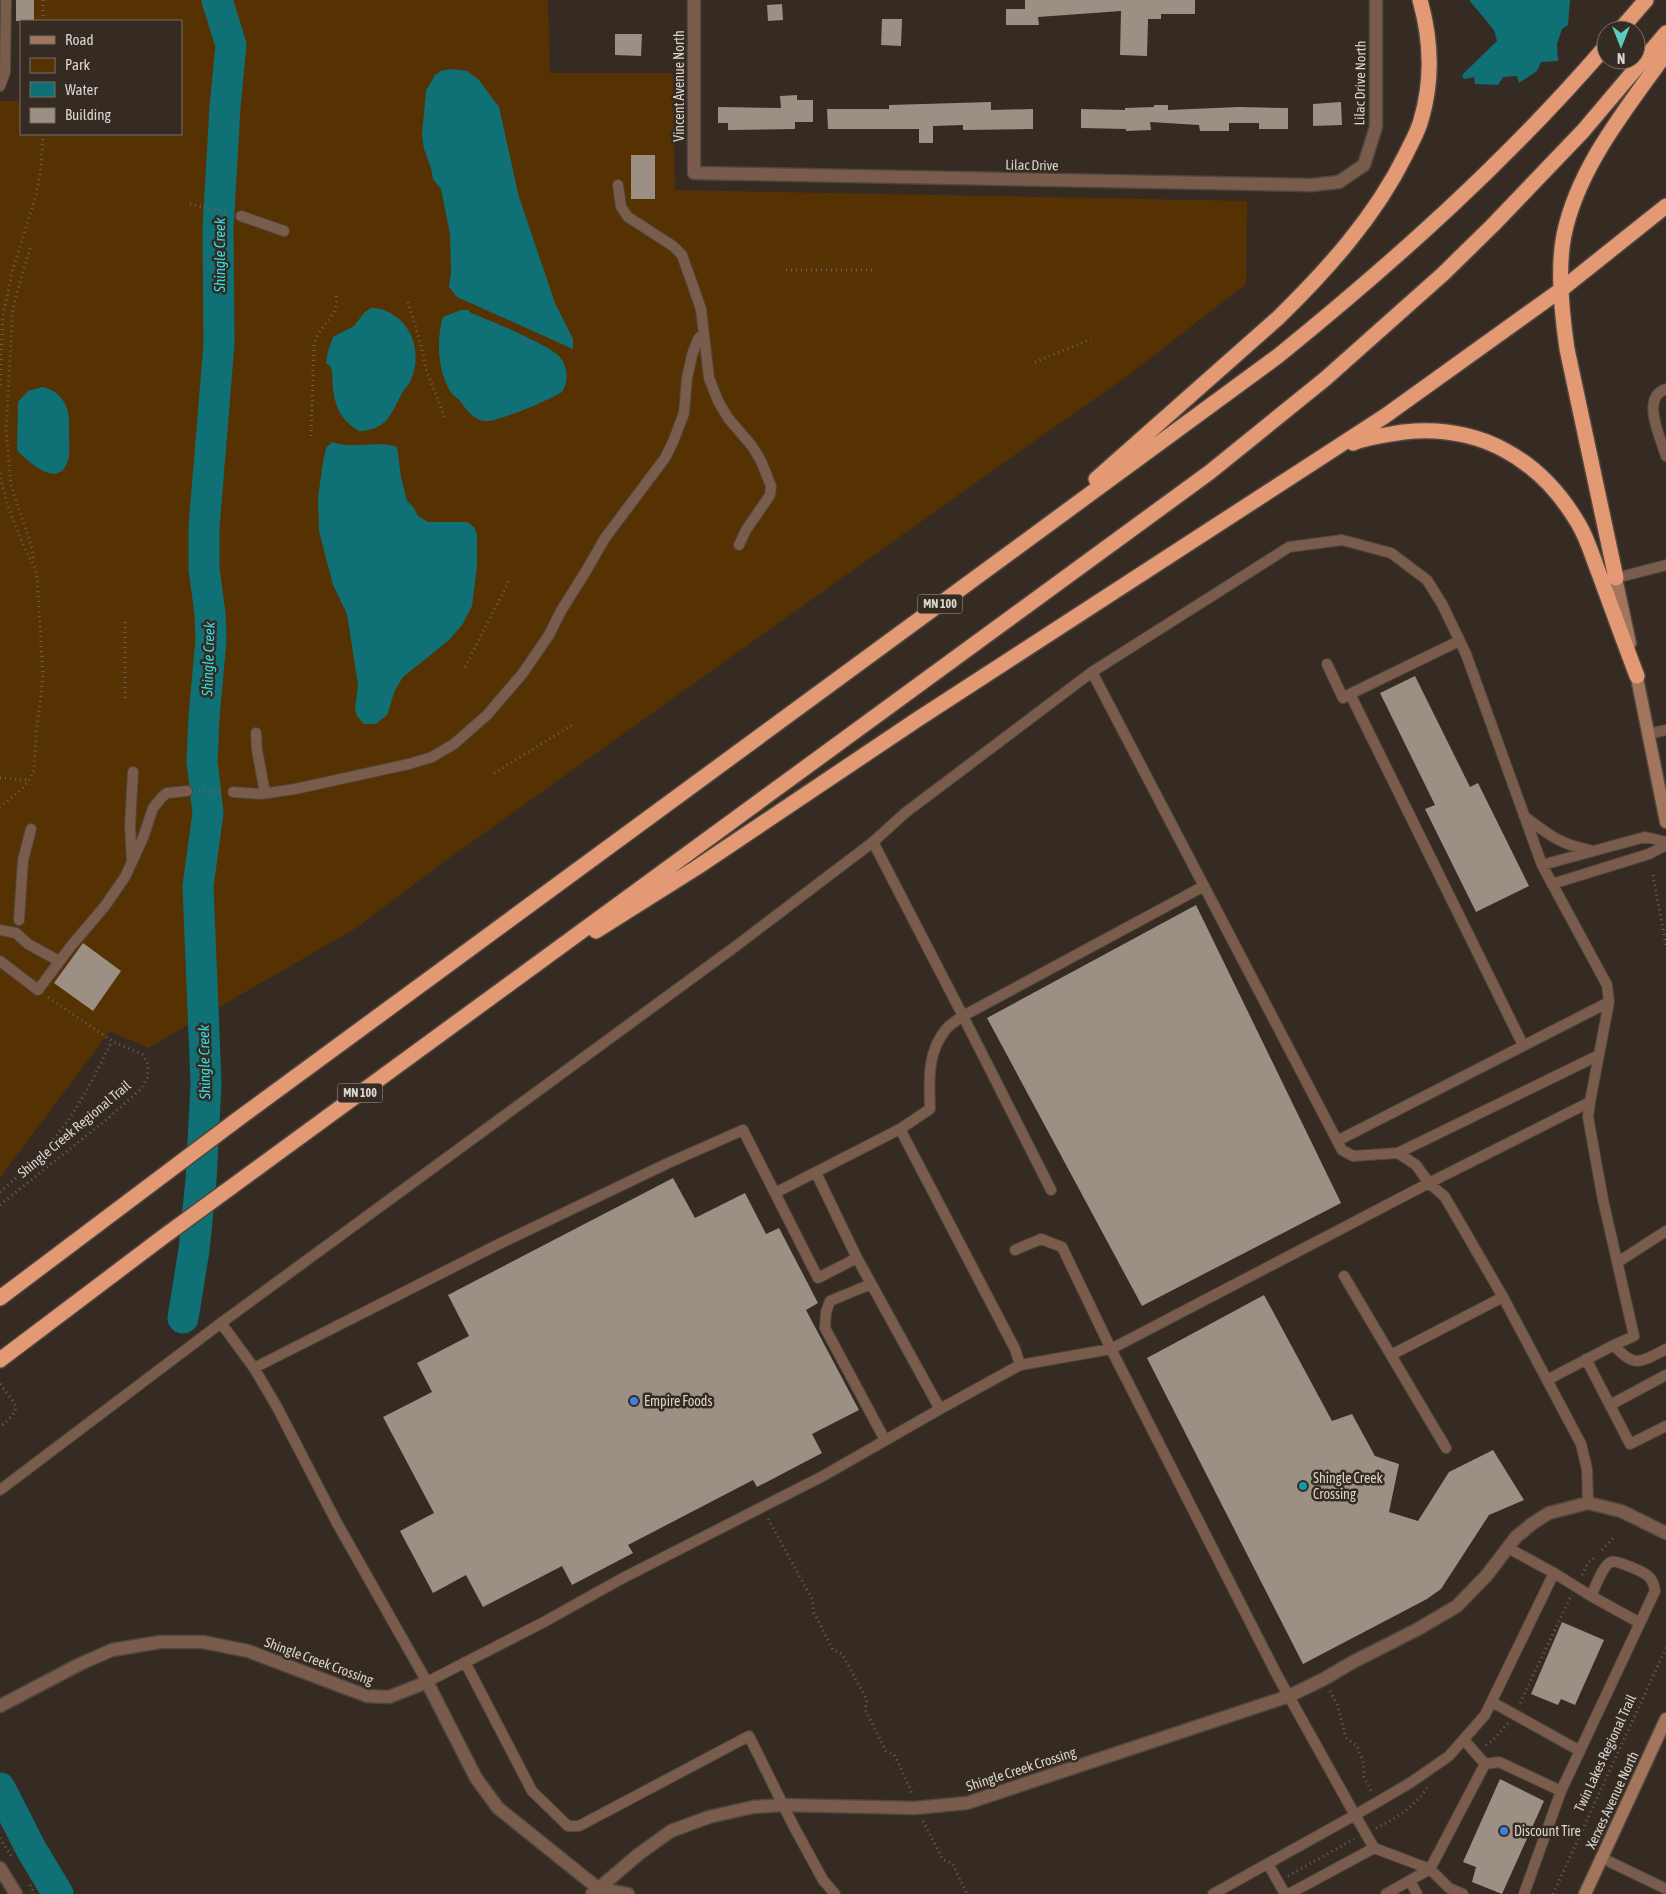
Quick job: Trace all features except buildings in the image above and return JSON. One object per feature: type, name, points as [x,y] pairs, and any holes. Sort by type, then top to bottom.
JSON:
[{"type":"highway","points":[[1024,542],[1278,318],[1324,271],[1371,212],[1390,185],[1416,134],[1426,98],[1430,60],[1420,0]]},
{"type":"highway","points":[[1629,20],[1646,0]]},
{"type":"highway","name":"MN 100","points":[[0,1360],[163,1237],[1210,472],[1318,385],[1387,325],[1493,225],[1583,131],[1666,34]]},
{"type":"highway","points":[[1616,578],[1567,350],[1562,315],[1560,261],[1564,235],[1573,206],[1595,155],[1666,53]]},
{"type":"highway","name":"MN 100","points":[[0,1298],[163,1174],[1278,356],[1402,253],[1460,200],[1516,144],[1596,58]]},
{"type":"highway","points":[[481,1004],[696,868],[918,719],[1385,416],[1562,289],[1666,206]]},
{"type":"highway","points":[[1328,452],[1379,434],[1444,431],[1486,440],[1531,467],[1557,494],[1580,525],[1637,676]]},
{"type":"street","name":"Vincent Avenue North","points":[[694,0],[694,173]]},
{"type":"street","name":"Lilac Drive North","points":[[1364,165],[1376,127],[1376,0]]},
{"type":"street","name":"Lilac Drive","points":[[694,173],[1312,185],[1339,182],[1364,165]]},
{"type":"street","points":[[1616,578],[1666,822]]},
{"type":"street","name":"Shingle Creek Crossing","points":[[598,1892],[639,1854],[670,1832],[709,1817],[753,1807],[783,1805],[915,1808],[967,1803],[1289,1696],[1458,1606],[1488,1576],[1516,1537],[1549,1513],[1588,1503],[1622,1511],[1666,1533]]},
{"type":"street","name":"Shingle Creek Crossing","points":[[0,1706],[80,1664],[112,1650],[160,1642],[203,1642],[248,1651],[367,1696],[389,1697],[427,1682]]},
{"type":"street","points":[[427,1682],[476,1778],[498,1808],[598,1892],[628,1894]]},
{"type":"street","name":"Xerxes Avenue North","points":[[1585,1894],[1666,1719]]},
{"type":"street","points":[[0,1868],[16,1894]]},
{"type":"lane","points":[[0,86],[4,72],[6,0]]},
{"type":"lane","points":[[618,185],[621,207],[628,217],[673,246],[682,255],[701,309],[710,378],[718,401],[728,418],[752,446],[761,461],[770,486],[770,495],[746,530],[739,544]]},
{"type":"lane","points":[[241,216],[284,231]]},
{"type":"lane","points":[[233,792],[265,793],[409,764],[432,757],[454,744],[487,715],[522,673],[549,636],[561,611],[605,538],[665,458],[684,413],[687,378],[692,355],[698,339],[704,333]]},
{"type":"lane","points":[[1666,389],[1662,390],[1654,399],[1652,410],[1666,456]]},
{"type":"lane","points":[[0,1490],[222,1323],[736,946],[873,842],[905,813],[1092,672],[1289,547],[1342,540],[1391,552],[1427,580],[1442,604],[1469,663],[1542,865],[1607,985],[1609,1002],[1588,1117],[1603,1200],[1634,1336],[1547,1380]]},
{"type":"lane","points":[[1616,578],[1666,565]]},
{"type":"lane","points":[[1327,664],[1343,698],[1459,641]]},
{"type":"lane","points":[[1092,672],[1342,1150],[1353,1156],[1398,1153],[1599,1055]]},
{"type":"lane","points":[[1350,694],[1523,1045]]},
{"type":"lane","points":[[1648,734],[1666,730]]},
{"type":"lane","points":[[256,733],[257,750],[265,793]]},
{"type":"lane","points":[[132,862],[130,826],[134,772]]},
{"type":"lane","points":[[0,961],[38,990],[110,900],[125,877],[143,838],[152,808],[167,793],[187,790]]},
{"type":"lane","points":[[1524,816],[1554,839],[1566,845],[1593,851]]},
{"type":"lane","points":[[19,920],[23,860],[31,829]]},
{"type":"lane","points":[[1542,865],[1645,837],[1666,843]]},
{"type":"lane","points":[[873,842],[1051,1190]]},
{"type":"lane","points":[[1552,884],[1649,854],[1666,843]]},
{"type":"lane","points":[[775,1193],[900,1129],[930,1109],[930,1064],[935,1047],[947,1028],[962,1016],[1204,886]]},
{"type":"lane","points":[[0,930],[16,933],[28,944],[60,961]]},
{"type":"lane","points":[[1337,1141],[1609,1002]]},
{"type":"lane","points":[[222,1323],[254,1368],[277,1407],[337,1523],[427,1682],[551,1618],[621,1579],[823,1476],[1020,1366],[1111,1350],[1429,1183],[1590,1102]]},
{"type":"lane","points":[[900,1129],[1015,1349],[1020,1366]]},
{"type":"lane","points":[[254,1368],[497,1245],[666,1164],[743,1130],[818,1278],[858,1258]]},
{"type":"lane","points":[[1398,1153],[1416,1165],[1429,1183],[1445,1197],[1503,1297],[1581,1444],[1587,1469],[1588,1503]]},
{"type":"lane","points":[[816,1173],[858,1258],[940,1409]]},
{"type":"lane","points":[[1618,1262],[1666,1231]]},
{"type":"lane","points":[[1015,1250],[1041,1239],[1062,1247],[1111,1350],[1277,1675],[1374,1848],[1430,1869],[1448,1888],[1463,1894]]},
{"type":"lane","points":[[1344,1276],[1446,1448]]},
{"type":"lane","points":[[872,1284],[830,1301],[826,1312],[825,1328],[885,1440]]},
{"type":"lane","points":[[1391,1355],[1503,1297]]},
{"type":"lane","points":[[1614,1345],[1624,1357],[1636,1361],[1645,1360],[1666,1349]]},
{"type":"lane","points":[[1586,1359],[1630,1444],[1666,1426]]},
{"type":"lane","points":[[1610,1405],[1666,1375]]},
{"type":"lane","points":[[1508,1548],[1640,1623]]},
{"type":"lane","points":[[1524,1894],[1561,1791],[1655,1591],[1653,1582],[1648,1576],[1617,1562],[1610,1562],[1605,1567],[1591,1596]]},
{"type":"lane","points":[[1214,1894],[1355,1816],[1410,1783],[1449,1756],[1485,1715],[1554,1573]]},
{"type":"lane","points":[[465,1662],[532,1791],[568,1826],[579,1826],[749,1736],[823,1880],[835,1894]]},
{"type":"lane","points":[[1492,1702],[1580,1750]]},
{"type":"lane","points":[[1464,1740],[1485,1764]]},
{"type":"lane","points":[[1485,1764],[1499,1762],[1561,1791]]},
{"type":"lane","points":[[1386,1894],[1430,1869],[1485,1764]]},
{"type":"lane","points":[[1268,1864],[1287,1894],[1374,1848]]},
{"type":"lane","points":[[1602,1858],[1666,1889]]},
{"type":"lane","points":[[1410,1881],[1417,1894]]},
{"type":"path","points":[[43,0],[44,20]]},
{"type":"path","points":[[0,386],[3,316],[12,272],[36,195],[41,168],[43,135]]},
{"type":"path","points":[[190,204],[241,216]]},
{"type":"path","points":[[0,807],[29,780],[34,770],[36,735],[44,677],[39,595],[32,548],[11,485],[6,431],[13,307],[30,248]]},
{"type":"path","points":[[786,270],[873,270]]},
{"type":"path","points":[[311,436],[314,345],[316,336],[335,310],[337,304],[336,296]]},
{"type":"path","points":[[408,302],[426,369],[445,418]]},
{"type":"path","points":[[1035,362],[1091,339]]},
{"type":"path","points":[[0,472],[9,508],[26,551],[34,565]]},
{"type":"path","points":[[465,667],[509,581]]},
{"type":"path","points":[[124,698],[125,620]]},
{"type":"path","points":[[494,773],[572,725]]},
{"type":"path","points":[[0,778],[29,780]]},
{"type":"path","points":[[187,790],[233,792]]},
{"type":"path","points":[[1653,875],[1666,946]]},
{"type":"path","name":"Shingle Creek Regional Trail","points":[[0,1205],[70,1150],[136,1093],[148,1078],[148,1064],[142,1054],[112,1040],[38,990]]},
{"type":"path","points":[[0,1192],[49,1145],[69,1119],[88,1090],[112,1040]]},
{"type":"path","points":[[0,1384],[16,1408],[16,1412],[12,1417],[0,1427]]},
{"type":"path","points":[[762,1507],[812,1599],[814,1613],[833,1650],[842,1654],[867,1700],[865,1709],[886,1751],[894,1754],[910,1788],[915,1808],[943,1860],[952,1863],[967,1894]]},
{"type":"path","name":"Twin Lakes Regional Trail","points":[[1553,1894],[1666,1648]]},
{"type":"path","points":[[1324,1679],[1337,1704],[1346,1738],[1357,1746],[1363,1761],[1364,1777],[1367,1785],[1388,1821]]},
{"type":"green space","points":[[33,0],[548,0],[550,73],[673,73],[675,190],[1247,201],[1246,284],[1126,377],[434,869],[358,927],[148,1048],[110,1031],[0,1178],[0,101],[20,101],[20,135],[182,135],[182,20],[33,20]]},
{"type":"water","points":[[1469,0],[1570,0],[1568,25],[1562,29],[1557,44],[1558,61],[1541,62],[1537,71],[1519,83],[1517,76],[1503,77],[1498,85],[1475,84],[1474,77],[1464,79],[1462,75],[1497,41],[1494,30]]},
{"type":"water","points":[[450,69],[467,71],[479,80],[499,107],[519,197],[555,303],[573,339],[573,349],[457,297],[449,287],[451,272],[450,234],[441,189],[433,179],[422,135],[426,91],[435,75]]},
{"type":"water","points":[[371,308],[389,312],[405,325],[413,339],[416,355],[414,372],[410,382],[387,420],[376,428],[359,431],[351,426],[340,413],[333,390],[331,367],[326,363],[333,337],[354,326],[364,313]]},
{"type":"water","points":[[461,310],[468,310],[553,351],[562,360],[566,369],[566,384],[562,392],[511,415],[490,421],[484,421],[474,416],[450,391],[443,374],[439,355],[439,335],[443,317]]},
{"type":"water","points":[[42,387],[50,389],[59,396],[66,406],[69,417],[68,460],[60,472],[54,474],[40,469],[17,450],[18,402],[28,391]]},
{"type":"water","points":[[332,442],[348,445],[381,444],[397,447],[401,477],[407,501],[414,508],[418,516],[428,522],[467,522],[474,527],[477,535],[477,567],[472,606],[462,625],[449,640],[403,677],[395,690],[387,715],[376,724],[364,724],[357,716],[355,709],[358,685],[347,614],[333,585],[319,531],[318,498],[323,462],[326,448]]},
{"type":"waterway","name":"Shingle Creek","points":[[183,1318],[194,1250],[201,1180],[206,1084],[198,886],[208,813],[202,761],[211,640],[210,613],[204,569],[204,527],[219,344],[218,228],[225,107],[231,45],[217,0]]},
{"type":"waterway","name":"Shingle Creek","points":[[0,1788],[31,1849],[58,1894]]},
{"type":"place","name":"Empire Foods","points":[[634,1401]]},
{"type":"place","name":"Shingle Creek Crossing","points":[[1303,1486]]},
{"type":"place","name":"Discount Tire","points":[[1504,1831]]}]
